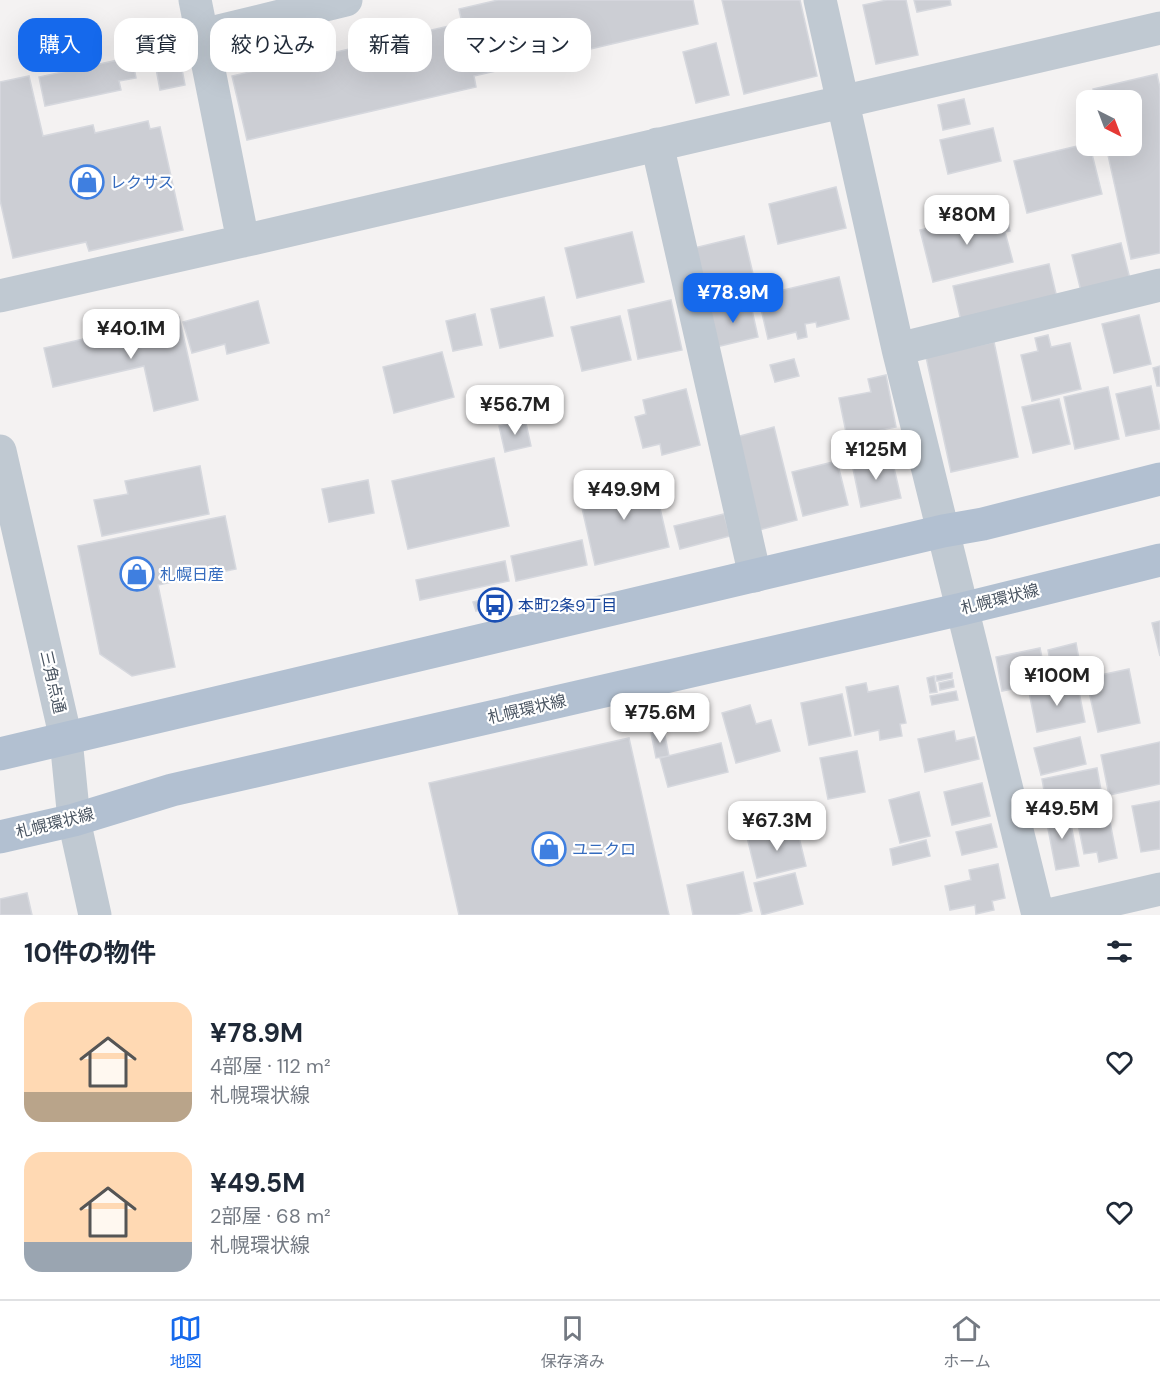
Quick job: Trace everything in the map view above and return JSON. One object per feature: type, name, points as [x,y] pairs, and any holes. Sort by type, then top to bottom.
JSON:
[{"type":"main road","points":[[0,754],[944,531],[984,524],[1160,479]]},
{"type":"main road","name":"札幌環状線","points":[[0,837],[74,820],[172,790],[962,609],[1160,560]]},
{"type":"street","points":[[195,0],[243,241]]},
{"type":"street","points":[[202,35],[346,0]]},
{"type":"street","points":[[820,0],[898,349],[1038,915]]},
{"type":"street","points":[[0,296],[1160,28]]},
{"type":"street","points":[[657,144],[755,576]]},
{"type":"street","points":[[898,349],[1160,285]]},
{"type":"street","name":"三角点通","points":[[0,451],[66,739],[74,820],[96,915]]},
{"type":"street","points":[[1048,915],[1160,889]]},
{"type":"building","points":[[498,0],[693,0],[698,24],[591,49],[591,18],[461,18],[459,9]]},
{"type":"building","points":[[722,0],[800,0],[817,76],[744,94]]},
{"type":"building","points":[[887,0],[906,0],[918,55],[876,64],[863,5]]},
{"type":"building","points":[[914,0],[950,0],[951,5],[917,12]]},
{"type":"building","points":[[444,27],[444,72],[491,72],[474,76],[476,87],[247,140],[232,76],[249,72],[336,72],[336,52],[348,49],[348,72],[432,72],[432,30]]},
{"type":"building","points":[[716,43],[729,95],[696,103],[683,52]]},
{"type":"building","points":[[114,61],[114,72],[135,72],[136,78],[119,81],[121,90],[45,106],[39,77],[62,72],[102,72],[102,63]]},
{"type":"building","points":[[157,72],[183,72],[185,85],[160,90]]},
{"type":"building","points":[[1157,74],[1160,88],[1160,253],[1131,259],[1108,156],[1142,156],[1142,90],[1093,89]]},
{"type":"building","points":[[29,76],[43,136],[93,125],[95,133],[148,121],[150,129],[160,127],[183,230],[89,251],[86,242],[13,258],[0,200],[0,82]]},
{"type":"building","points":[[964,99],[970,124],[943,130],[938,105]]},
{"type":"building","points":[[993,128],[1001,161],[948,174],[940,140]]},
{"type":"building","points":[[1076,146],[1076,156],[1092,156],[1102,194],[1027,213],[1014,161]]},
{"type":"building","points":[[836,187],[846,228],[778,244],[769,204]]},
{"type":"building","points":[[1005,210],[1010,231],[1005,232],[1013,262],[933,282],[920,230]]},
{"type":"building","points":[[632,232],[644,282],[577,298],[565,248]]},
{"type":"building","points":[[744,236],[754,278],[704,290],[694,248]]},
{"type":"building","points":[[1121,243],[1130,279],[1081,291],[1072,255]]},
{"type":"building","points":[[1049,264],[1057,298],[961,321],[953,286]]},
{"type":"building","points":[[839,277],[849,319],[817,327],[816,322],[805,324],[807,337],[798,339],[796,332],[768,339],[758,296]]},
{"type":"building","points":[[544,297],[553,336],[500,348],[491,309]]},
{"type":"building","points":[[671,300],[682,350],[638,359],[628,310]]},
{"type":"building","points":[[258,301],[269,343],[227,354],[225,344],[192,353],[183,322]]},
{"type":"building","points":[[750,301],[758,337],[716,347],[707,311]]},
{"type":"building","points":[[475,314],[482,345],[453,351],[446,321]]},
{"type":"building","points":[[1139,315],[1151,364],[1114,373],[1102,324]]},
{"type":"building","points":[[620,316],[631,360],[582,371],[571,327]]},
{"type":"building","points":[[179,317],[198,400],[154,411],[144,366],[53,387],[44,348]]},
{"type":"building","points":[[1048,335],[1051,347],[1070,343],[1081,389],[1032,401],[1021,355],[1038,351],[1035,338]]},
{"type":"building","points":[[994,342],[1018,457],[951,472],[926,357]]},
{"type":"building","points":[[442,352],[454,397],[394,413],[383,367]]},
{"type":"building","points":[[794,359],[799,376],[775,382],[770,365]]},
{"type":"building","points":[[1160,366],[1160,386],[1157,386],[1153,368]]},
{"type":"building","points":[[886,375],[896,427],[847,437],[839,398],[871,392],[868,379]]},
{"type":"building","points":[[1151,386],[1160,429],[1126,436],[1116,394]]},
{"type":"building","points":[[1108,387],[1119,439],[1075,449],[1064,397]]},
{"type":"building","points":[[686,389],[700,445],[662,455],[660,444],[643,448],[635,417],[646,414],[643,400]]},
{"type":"building","points":[[1059,399],[1070,444],[1033,453],[1022,407]]},
{"type":"building","points":[[525,419],[531,446],[505,452],[499,426]]},
{"type":"building","points":[[774,427],[797,520],[759,530],[736,437]]},
{"type":"building","points":[[891,455],[901,498],[861,507],[852,464]]},
{"type":"building","points":[[494,458],[509,526],[408,549],[392,481]]},
{"type":"building","points":[[837,461],[848,505],[803,516],[792,472]]},
{"type":"building","points":[[200,466],[209,514],[102,536],[94,500],[128,494],[125,481]]},
{"type":"building","points":[[653,478],[669,547],[595,565],[579,495]]},
{"type":"building","points":[[368,480],[374,513],[329,522],[322,489]]},
{"type":"building","points":[[724,514],[730,536],[680,549],[674,526]]},
{"type":"building","points":[[225,516],[236,569],[158,585],[175,667],[132,676],[100,654],[78,546]]},
{"type":"building","points":[[582,540],[587,565],[516,581],[511,556]]},
{"type":"building","points":[[505,561],[509,581],[420,600],[416,580]]},
{"type":"building","points":[[499,595],[501,604],[476,611],[473,602]]},
{"type":"building","points":[[1160,621],[1160,656],[1152,623]]},
{"type":"building","points":[[1076,643],[1082,675],[1054,681],[1048,650]]},
{"type":"building","points":[[1040,648],[1047,682],[1002,691],[996,657]]},
{"type":"building","points":[[1129,669],[1140,723],[1098,732],[1086,678]]},
{"type":"building","points":[[952,673],[952,678],[937,681],[936,676]]},
{"type":"building","points":[[934,676],[937,692],[930,693],[927,678]]},
{"type":"building","points":[[953,680],[954,687],[940,690],[939,683]]},
{"type":"building","points":[[1077,682],[1085,722],[1037,732],[1029,692]]},
{"type":"building","points":[[866,683],[868,692],[898,686],[906,723],[900,724],[902,736],[880,740],[879,730],[855,735],[846,687]]},
{"type":"building","points":[[956,691],[958,700],[932,705],[930,696]]},
{"type":"building","points":[[842,694],[851,736],[809,745],[801,703]]},
{"type":"building","points":[[750,705],[756,724],[771,720],[780,751],[736,763],[722,713]]},
{"type":"building","points":[[664,731],[669,756],[656,758],[651,733]]},
{"type":"building","points":[[954,731],[956,741],[974,737],[979,759],[925,772],[918,739]]},
{"type":"building","points":[[1080,737],[1086,764],[1041,775],[1034,748]]},
{"type":"building","name":"ユニクロ","points":[[629,738],[669,915],[459,915],[429,783]]},
{"type":"building","points":[[1160,742],[1160,784],[1109,795],[1101,755]]},
{"type":"building","points":[[721,743],[728,772],[668,787],[660,758]]},
{"type":"building","points":[[857,751],[865,792],[828,799],[820,758]]},
{"type":"building","points":[[1097,768],[1102,796],[1047,807],[1042,779]]},
{"type":"building","points":[[982,783],[990,816],[952,825],[944,792]]},
{"type":"building","points":[[919,792],[930,836],[900,843],[889,800]]},
{"type":"building","points":[[1160,801],[1160,849],[1141,852],[1132,806]]},
{"type":"building","points":[[1068,809],[1079,866],[1056,870],[1045,813]]},
{"type":"building","points":[[1108,812],[1117,858],[1099,862],[1097,852],[1084,854],[1077,819]]},
{"type":"building","points":[[991,824],[997,847],[962,855],[956,832]]},
{"type":"building","points":[[796,825],[806,866],[757,878],[747,837]]},
{"type":"building","points":[[926,840],[930,856],[893,865],[890,849]]},
{"type":"building","points":[[998,864],[1005,898],[992,901],[994,910],[976,914],[975,905],[950,910],[945,886],[971,880],[969,870]]},
{"type":"building","points":[[743,872],[752,911],[736,915],[693,915],[687,885]]},
{"type":"building","points":[[795,873],[803,904],[762,915],[754,883]]},
{"type":"building","points":[[27,893],[32,915],[0,915],[0,899]]},
{"type":"place","name":"レクサス","points":[[87,182]]},
{"type":"place","name":"札幌日産","points":[[137,574]]},
{"type":"place","name":"本町2条9丁目","points":[[495,605]]},
{"type":"place","name":"ユニクロ","points":[[549,849]]}]
